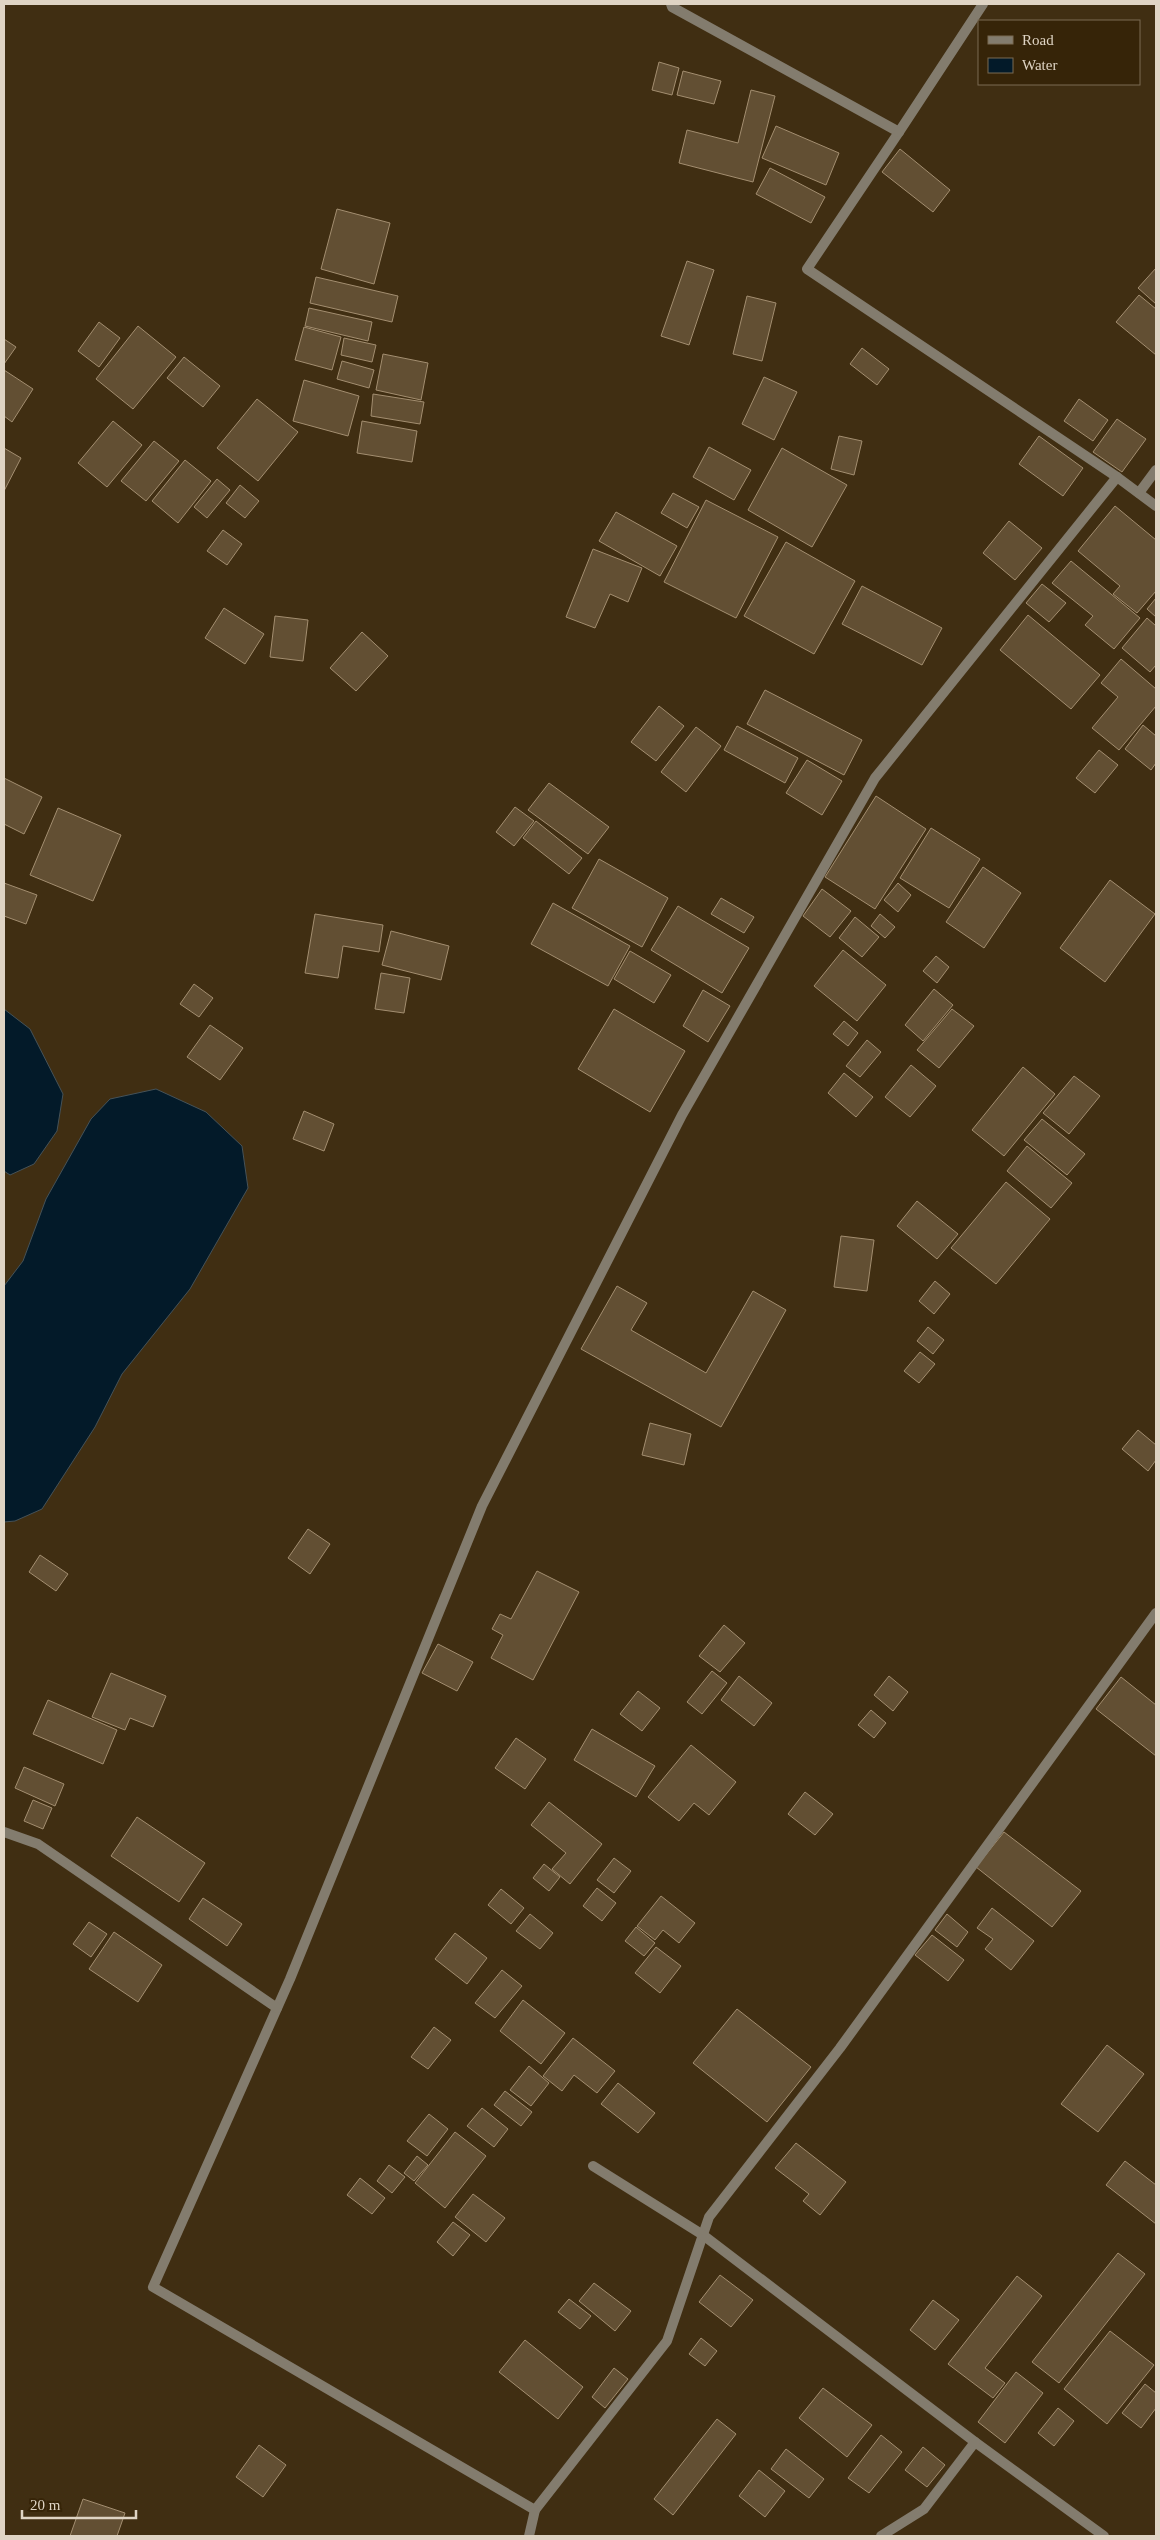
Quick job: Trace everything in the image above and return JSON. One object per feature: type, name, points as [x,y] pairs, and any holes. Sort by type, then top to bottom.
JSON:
[{"type":"street","points":[[671,4],[672,7],[899,132]]},
{"type":"street","points":[[983,4],[807,268],[1139,492],[1156,506]]},
{"type":"street","points":[[1139,492],[1156,470]]},
{"type":"street","points":[[535,2510],[153,2286],[277,2008],[482,1506],[682,1115],[875,778],[1117,477]]},
{"type":"street","points":[[529,2536],[535,2510],[667,2341],[709,2217],[840,2048],[1156,1613]]},
{"type":"street","points":[[4,1832],[38,1844],[277,2008]]},
{"type":"street","points":[[593,2166],[703,2236],[975,2442],[1104,2536]]},
{"type":"street","points":[[881,2536],[924,2509],[975,2442]]},
{"type":"water","points":[[4,1009],[30,1029],[63,1094],[57,1131],[34,1164],[10,1175],[4,1171]]},
{"type":"water","points":[[156,1089],[206,1112],[242,1146],[248,1188],[190,1289],[122,1374],[95,1427],[42,1509],[15,1521],[4,1522],[4,1286],[23,1261],[46,1199],[91,1119],[110,1099]]},
{"type":"building","points":[[659,62],[679,68],[672,95],[652,90]]},
{"type":"building","points":[[683,71],[721,81],[714,104],[677,95]]},
{"type":"building","points":[[751,90],[775,96],[753,182],[679,163],[687,130],[738,143]]},
{"type":"building","points":[[776,126],[839,153],[826,185],[762,158]]},
{"type":"building","points":[[900,149],[950,190],[933,212],[882,172]]},
{"type":"building","points":[[770,168],[825,197],[811,223],[756,194]]},
{"type":"building","points":[[337,209],[390,223],[374,284],[321,269]]},
{"type":"building","points":[[687,261],[714,270],[689,345],[661,336]]},
{"type":"building","points":[[1156,268],[1156,304],[1138,288]]},
{"type":"building","points":[[316,277],[398,296],[392,322],[310,303]]},
{"type":"building","points":[[1139,295],[1156,309],[1156,355],[1116,322]]},
{"type":"building","points":[[747,296],[776,303],[762,361],[733,354]]},
{"type":"building","points":[[309,308],[372,322],[368,341],[305,326]]},
{"type":"building","points":[[99,322],[120,338],[99,367],[78,351]]},
{"type":"building","points":[[138,326],[176,357],[133,409],[96,379]]},
{"type":"building","points":[[304,327],[341,337],[332,370],[295,360]]},
{"type":"building","points":[[344,338],[376,345],[372,362],[341,355]]},
{"type":"building","points":[[4,339],[16,347],[4,364]]},
{"type":"building","points":[[862,348],[889,369],[877,385],[850,364]]},
{"type":"building","points":[[383,354],[428,363],[421,400],[376,390]]},
{"type":"building","points":[[184,357],[220,386],[203,407],[167,378]]},
{"type":"building","points":[[342,361],[374,370],[369,388],[337,379]]},
{"type":"building","points":[[4,370],[33,389],[12,422],[4,416]]},
{"type":"building","points":[[764,377],[797,392],[774,440],[742,424]]},
{"type":"building","points":[[304,380],[359,396],[348,436],[293,421]]},
{"type":"building","points":[[373,394],[424,402],[420,424],[371,416]]},
{"type":"building","points":[[257,399],[298,432],[258,481],[217,448]]},
{"type":"building","points":[[1079,399],[1108,420],[1093,441],[1064,421]]},
{"type":"building","points":[[1117,419],[1146,439],[1122,472],[1093,452]]},
{"type":"building","points":[[113,421],[142,445],[107,487],[78,463]]},
{"type":"building","points":[[362,421],[417,431],[412,462],[357,453]]},
{"type":"building","points":[[839,436],[862,441],[854,475],[831,469]]},
{"type":"building","points":[[1039,436],[1083,468],[1063,496],[1019,464]]},
{"type":"building","points":[[154,441],[179,461],[146,501],[121,481]]},
{"type":"building","points":[[709,447],[751,470],[734,500],[693,477]]},
{"type":"building","points":[[4,448],[21,458],[4,491]]},
{"type":"building","points":[[782,448],[847,485],[812,547],[748,510]]},
{"type":"building","points":[[185,460],[211,481],[178,523],[152,501]]},
{"type":"building","points":[[217,479],[230,490],[207,518],[194,507]]},
{"type":"building","points":[[240,485],[259,501],[245,518],[226,503]]},
{"type":"building","points":[[673,493],[699,507],[687,528],[661,513]]},
{"type":"building","points":[[706,500],[778,537],[736,618],[664,582]]},
{"type":"building","points":[[1115,506],[1156,540],[1156,591],[1137,613],[1113,594],[1120,586],[1078,551]]},
{"type":"building","points":[[616,512],[677,546],[660,576],[599,541]]},
{"type":"building","points":[[1009,521],[1042,548],[1015,580],[983,553]]},
{"type":"building","points":[[223,530],[242,544],[227,565],[207,551]]},
{"type":"building","points":[[786,542],[855,581],[814,654],[744,616]]},
{"type":"building","points":[[593,549],[642,568],[628,602],[610,594],[595,628],[566,617]]},
{"type":"building","points":[[1071,561],[1140,618],[1114,649],[1085,625],[1093,616],[1052,583]]},
{"type":"building","points":[[1042,584],[1066,603],[1049,622],[1026,603]]},
{"type":"building","points":[[862,586],[942,628],[922,665],[842,624]]},
{"type":"building","points":[[1156,598],[1156,617],[1147,609]]},
{"type":"building","points":[[224,608],[264,634],[245,664],[205,638]]},
{"type":"building","points":[[1028,615],[1100,675],[1071,709],[1000,650]]},
{"type":"building","points":[[275,616],[308,620],[303,661],[270,657]]},
{"type":"building","points":[[1147,618],[1156,626],[1156,665],[1150,672],[1122,648]]},
{"type":"building","points":[[362,632],[388,656],[356,691],[330,668]]},
{"type":"building","points":[[1121,659],[1156,689],[1156,706],[1119,750],[1092,728],[1118,697],[1101,683]]},
{"type":"building","points":[[765,690],[862,740],[844,775],[747,724]]},
{"type":"building","points":[[659,706],[684,726],[656,761],[631,742]]},
{"type":"building","points":[[1143,725],[1156,736],[1156,763],[1151,770],[1125,749]]},
{"type":"building","points":[[737,726],[798,758],[785,783],[724,750]]},
{"type":"building","points":[[696,727],[721,746],[686,792],[661,772]]},
{"type":"building","points":[[1099,750],[1118,765],[1095,793],[1076,778]]},
{"type":"building","points":[[807,760],[842,781],[822,815],[786,793]]},
{"type":"building","points":[[4,778],[42,797],[24,834],[4,824]]},
{"type":"building","points":[[549,783],[609,827],[588,854],[528,810]]},
{"type":"building","points":[[876,796],[926,829],[875,909],[825,877]]},
{"type":"building","points":[[515,807],[534,821],[514,846],[496,832]]},
{"type":"building","points":[[58,808],[121,835],[93,901],[30,875]]},
{"type":"building","points":[[536,821],[582,858],[569,874],[523,838]]},
{"type":"building","points":[[931,828],[980,859],[949,908],[900,878]]},
{"type":"building","points":[[599,859],[668,898],[642,947],[572,908]]},
{"type":"building","points":[[983,867],[1021,893],[984,948],[946,922]]},
{"type":"building","points":[[1110,880],[1155,914],[1105,982],[1060,948]]},
{"type":"building","points":[[4,883],[37,895],[26,924],[4,916]]},
{"type":"building","points":[[898,883],[911,895],[898,912],[884,900]]},
{"type":"building","points":[[822,889],[851,911],[830,937],[803,916]]},
{"type":"building","points":[[721,898],[754,917],[744,933],[711,914]]},
{"type":"building","points":[[553,903],[630,946],[608,986],[531,944]]},
{"type":"building","points":[[678,906],[749,948],[722,993],[651,950]]},
{"type":"building","points":[[315,914],[383,925],[379,952],[343,946],[338,978],[305,973]]},
{"type":"building","points":[[880,914],[895,927],[885,938],[871,926]]},
{"type":"building","points":[[855,917],[879,937],[862,957],[839,938]]},
{"type":"building","points":[[391,931],[449,946],[441,980],[382,965]]},
{"type":"building","points":[[843,950],[886,985],[857,1021],[814,986]]},
{"type":"building","points":[[630,951],[671,975],[654,1003],[614,979]]},
{"type":"building","points":[[936,956],[949,967],[937,983],[923,971]]},
{"type":"building","points":[[381,973],[410,978],[404,1013],[375,1009]]},
{"type":"building","points":[[194,984],[213,998],[199,1017],[180,1004]]},
{"type":"building","points":[[934,989],[953,1005],[923,1041],[905,1025]]},
{"type":"building","points":[[703,990],[730,1006],[708,1042],[683,1026]]},
{"type":"building","points":[[614,1009],[685,1051],[650,1112],[578,1069]]},
{"type":"building","points":[[952,1009],[974,1026],[939,1068],[917,1050]]},
{"type":"building","points":[[844,1021],[858,1033],[848,1046],[833,1034]]},
{"type":"building","points":[[210,1025],[243,1048],[220,1080],[187,1057]]},
{"type":"building","points":[[867,1040],[881,1052],[860,1077],[846,1066]]},
{"type":"building","points":[[911,1065],[936,1086],[910,1117],[885,1097]]},
{"type":"building","points":[[1023,1067],[1055,1094],[1004,1156],[972,1130]]},
{"type":"building","points":[[844,1073],[873,1097],[856,1117],[828,1093]]},
{"type":"building","points":[[1074,1076],[1100,1096],[1069,1134],[1043,1113]]},
{"type":"building","points":[[304,1111],[334,1124],[324,1151],[293,1139]]},
{"type":"building","points":[[1042,1119],[1085,1154],[1067,1175],[1024,1140]]},
{"type":"building","points":[[1027,1146],[1072,1183],[1051,1208],[1007,1171]]},
{"type":"building","points":[[1006,1182],[1050,1219],[996,1284],[951,1248]]},
{"type":"building","points":[[917,1201],[958,1234],[937,1259],[897,1226]]},
{"type":"building","points":[[841,1236],[874,1240],[867,1291],[834,1287]]},
{"type":"building","points":[[935,1281],[950,1294],[934,1314],[919,1301]]},
{"type":"building","points":[[617,1286],[647,1303],[631,1330],[706,1373],[753,1291],[786,1310],[721,1427],[581,1349]]},
{"type":"building","points":[[928,1327],[944,1340],[933,1354],[917,1341]]},
{"type":"building","points":[[920,1352],[935,1364],[919,1383],[904,1371]]},
{"type":"building","points":[[650,1423],[691,1434],[684,1465],[642,1455]]},
{"type":"building","points":[[1138,1430],[1156,1445],[1156,1460],[1148,1471],[1122,1449]]},
{"type":"building","points":[[308,1529],[330,1544],[310,1574],[288,1558]]},
{"type":"building","points":[[40,1555],[68,1574],[56,1591],[29,1572]]},
{"type":"building","points":[[537,1571],[579,1592],[533,1680],[491,1658],[503,1635],[492,1629],[500,1614],[511,1619]]},
{"type":"building","points":[[724,1625],[745,1643],[720,1672],[699,1656]]},
{"type":"building","points":[[438,1644],[473,1662],[457,1691],[422,1673]]},
{"type":"building","points":[[712,1671],[727,1683],[702,1714],[687,1702]]},
{"type":"building","points":[[111,1673],[166,1696],[153,1727],[130,1718],[125,1730],[92,1717]]},
{"type":"building","points":[[739,1676],[772,1703],[754,1726],[721,1700]]},
{"type":"building","points":[[889,1676],[908,1692],[893,1711],[874,1695]]},
{"type":"building","points":[[1121,1677],[1156,1705],[1156,1756],[1096,1709]]},
{"type":"building","points":[[638,1691],[660,1708],[642,1731],[620,1714]]},
{"type":"building","points":[[48,1700],[117,1730],[103,1764],[33,1734]]},
{"type":"building","points":[[871,1710],[886,1723],[874,1738],[858,1725]]},
{"type":"building","points":[[592,1729],[655,1766],[636,1797],[574,1760]]},
{"type":"building","points":[[516,1738],[546,1759],[525,1789],[495,1768]]},
{"type":"building","points":[[691,1745],[736,1782],[709,1815],[694,1803],[679,1821],[648,1797]]},
{"type":"building","points":[[24,1767],[64,1784],[55,1806],[15,1788]]},
{"type":"building","points":[[805,1792],[833,1814],[815,1835],[788,1814]]},
{"type":"building","points":[[33,1800],[52,1808],[43,1829],[24,1821]]},
{"type":"building","points":[[549,1802],[602,1844],[570,1884],[552,1869],[566,1853],[531,1825]]},
{"type":"building","points":[[137,1817],[205,1863],[179,1902],[111,1856]]},
{"type":"building","points":[[1004,1832],[1081,1891],[1052,1927],[976,1867]]},
{"type":"building","points":[[614,1858],[631,1871],[614,1893],[597,1880]]},
{"type":"building","points":[[544,1864],[560,1877],[549,1891],[533,1878]]},
{"type":"building","points":[[597,1888],[616,1903],[602,1921],[583,1906]]},
{"type":"building","points":[[501,1889],[524,1908],[511,1924],[488,1905]]},
{"type":"building","points":[[661,1896],[695,1923],[679,1943],[663,1930],[655,1940],[637,1926]]},
{"type":"building","points":[[203,1898],[242,1924],[227,1946],[189,1919]]},
{"type":"building","points":[[992,1908],[1034,1941],[1011,1970],[985,1949],[993,1939],[977,1928]]},
{"type":"building","points":[[530,1914],[553,1933],[540,1949],[516,1931]]},
{"type":"building","points":[[947,1914],[968,1932],[957,1947],[935,1930]]},
{"type":"building","points":[[89,1922],[107,1934],[91,1957],[73,1944]]},
{"type":"building","points":[[636,1927],[655,1943],[644,1956],[625,1941]]},
{"type":"building","points":[[114,1932],[162,1965],[138,2002],[89,1969]]},
{"type":"building","points":[[455,1933],[487,1958],[467,1984],[435,1959]]},
{"type":"building","points":[[932,1935],[964,1960],[948,1981],[915,1955]]},
{"type":"building","points":[[656,1947],[681,1966],[660,1993],[635,1973]]},
{"type":"building","points":[[502,1970],[522,1986],[495,2018],[475,2003]]},
{"type":"building","points":[[523,2000],[565,2033],[541,2064],[500,2031]]},
{"type":"building","points":[[737,2009],[811,2067],[767,2122],[693,2063]]},
{"type":"building","points":[[434,2027],[451,2040],[428,2069],[411,2057]]},
{"type":"building","points":[[573,2038],[615,2071],[597,2093],[574,2075],[562,2091],[543,2076]]},
{"type":"building","points":[[1107,2045],[1144,2074],[1098,2132],[1061,2104]]},
{"type":"building","points":[[529,2066],[549,2083],[531,2106],[510,2090]]},
{"type":"building","points":[[618,2083],[655,2113],[638,2133],[601,2104]]},
{"type":"building","points":[[505,2091],[532,2112],[521,2126],[494,2105]]},
{"type":"building","points":[[482,2108],[508,2129],[494,2147],[467,2126]]},
{"type":"building","points":[[429,2114],[448,2129],[427,2156],[407,2141]]},
{"type":"building","points":[[455,2132],[486,2156],[445,2208],[415,2183]]},
{"type":"building","points":[[796,2143],[846,2182],[820,2215],[803,2201],[809,2194],[775,2168]]},
{"type":"building","points":[[417,2156],[428,2165],[414,2181],[404,2173]]},
{"type":"building","points":[[1125,2161],[1156,2185],[1156,2224],[1106,2185]]},
{"type":"building","points":[[389,2165],[405,2177],[392,2193],[377,2181]]},
{"type":"building","points":[[360,2178],[385,2198],[372,2214],[347,2195]]},
{"type":"building","points":[[473,2194],[505,2218],[486,2242],[455,2217]]},
{"type":"building","points":[[453,2222],[470,2235],[453,2256],[437,2242]]},
{"type":"building","points":[[1118,2253],[1145,2274],[1059,2383],[1032,2362]]},
{"type":"building","points":[[720,2275],[753,2300],[731,2327],[699,2302]]},
{"type":"building","points":[[1017,2276],[1042,2296],[985,2368],[1005,2383],[993,2398],[948,2364]]},
{"type":"building","points":[[594,2283],[631,2311],[615,2331],[579,2301]]},
{"type":"building","points":[[569,2299],[591,2316],[580,2329],[558,2312]]},
{"type":"building","points":[[933,2300],[959,2320],[935,2350],[910,2330]]},
{"type":"building","points":[[1110,2331],[1154,2365],[1107,2424],[1064,2389]]},
{"type":"building","points":[[701,2338],[717,2351],[705,2366],[689,2354]]},
{"type":"building","points":[[525,2340],[583,2387],[558,2419],[499,2372]]},
{"type":"building","points":[[614,2368],[628,2379],[605,2408],[592,2397]]},
{"type":"building","points":[[1016,2372],[1043,2393],[1005,2443],[978,2422]]},
{"type":"building","points":[[1145,2384],[1156,2393],[1156,2408],[1141,2428],[1122,2413]]},
{"type":"building","points":[[823,2388],[872,2425],[847,2457],[799,2418]]},
{"type":"building","points":[[1058,2408],[1074,2421],[1054,2446],[1038,2433]]},
{"type":"building","points":[[717,2419],[736,2434],[673,2515],[654,2499]]},
{"type":"building","points":[[881,2435],[902,2452],[869,2493],[848,2478]]},
{"type":"building","points":[[259,2445],[286,2465],[263,2497],[236,2477]]},
{"type":"building","points":[[923,2447],[945,2465],[927,2487],[905,2470]]},
{"type":"building","points":[[786,2449],[824,2479],[809,2498],[771,2469]]},
{"type":"building","points":[[759,2470],[785,2491],[765,2517],[739,2496]]},
{"type":"building","points":[[83,2499],[125,2513],[117,2536],[70,2536]]}]
